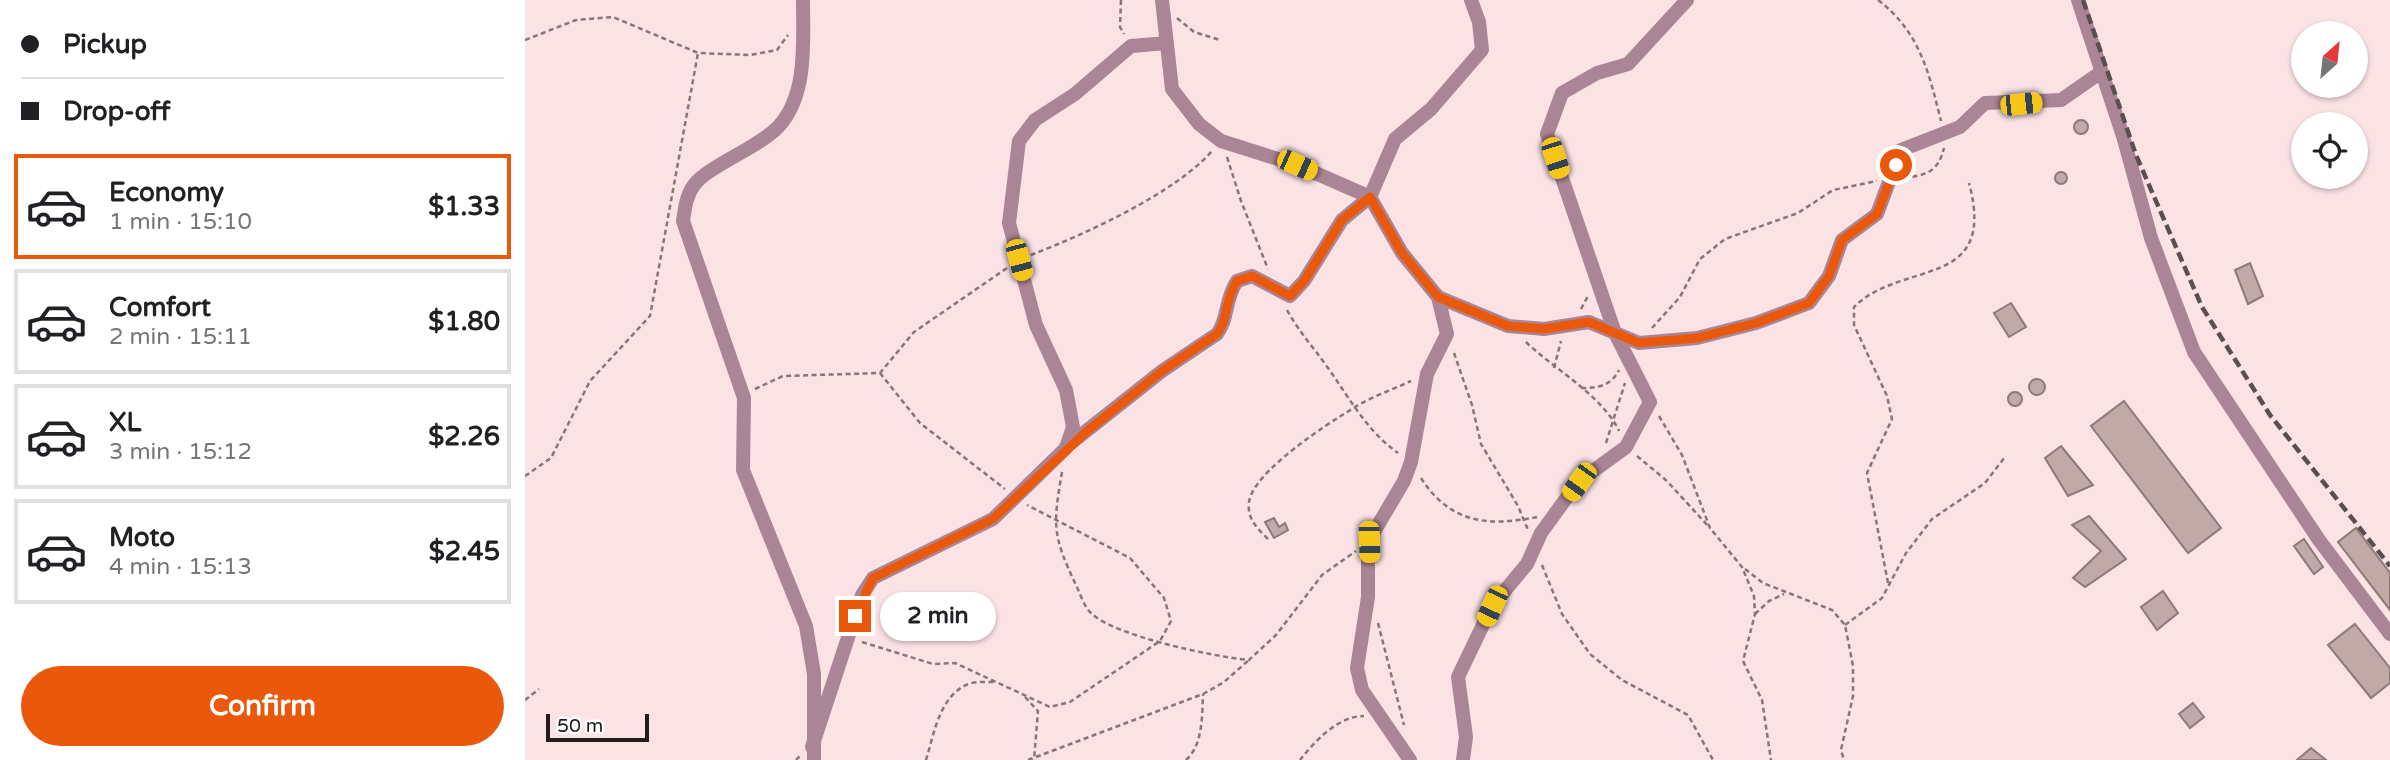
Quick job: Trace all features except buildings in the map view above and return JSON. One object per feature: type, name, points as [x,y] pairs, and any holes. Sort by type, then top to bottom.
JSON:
[{"type":"street","points":[[803,0],[803,47],[796,96],[779,126],[695,183],[686,199],[683,221],[744,398],[743,470],[807,626],[814,674],[813,753]]},
{"type":"street","points":[[813,753],[862,595],[873,578],[993,519],[1066,448],[1162,371],[1217,334],[1224,325],[1227,296],[1237,281],[1252,276],[1290,296],[1304,281],[1342,220],[1370,197],[1395,139],[1431,109],[1482,50],[1479,22],[1471,0]]},
{"type":"street","points":[[1463,760],[1466,737],[1458,677],[1492,606],[1527,564],[1556,513],[1579,482],[1626,447],[1650,402],[1615,333],[1547,134],[1562,93],[1597,73],[1628,64],[1687,0]]},
{"type":"street","points":[[2078,0],[2123,136],[2151,238],[2194,352],[2319,540],[2390,634]]},
{"type":"street","points":[[1162,2],[1172,89],[1199,124],[1221,141],[1297,165],[1370,197],[1402,253],[1438,297],[1447,334],[1427,374],[1411,462],[1404,481],[1369,542],[1368,597],[1357,668],[1362,690],[1410,760]]},
{"type":"street","points":[[1066,448],[1073,427],[1066,390],[1036,325],[1009,223],[1019,141],[1035,120],[1075,94],[1131,46],[1167,43]]},
{"type":"street","points":[[1438,297],[1508,326],[1544,329],[1589,322],[1639,343],[1697,338],[1756,323],[1809,303],[1829,276],[1842,240],[1877,214],[1901,150],[1960,127],[1986,103],[2061,100],[2100,73]]},
{"type":"path","points":[[1121,0],[1120,27],[1131,46]]},
{"type":"path","points":[[1639,343],[1680,297],[1700,259],[1725,239],[1798,212],[1833,190],[1862,182],[1926,175],[1938,167],[1945,149],[1944,132],[1926,61],[1897,15],[1878,0]]},
{"type":"path","points":[[1162,2],[1194,32],[1220,40]]},
{"type":"path","points":[[525,40],[576,20],[613,17],[698,53],[750,55],[777,50],[803,16]]},
{"type":"path","points":[[525,476],[551,458],[590,381],[650,316],[698,53]]},
{"type":"path","points":[[744,398],[760,384],[783,376],[880,373],[914,332],[1019,260],[1077,238],[1151,196],[1199,165],[1221,141],[1241,201],[1278,291],[1300,335],[1327,367],[1353,408],[1383,442],[1411,462],[1434,498],[1462,517],[1493,521],[1556,513]]},
{"type":"path","points":[[1888,583],[1867,472],[1892,419],[1887,396],[1854,325],[1854,307],[1869,292],[1945,268],[1961,254],[1971,236],[1976,208],[1969,183]]},
{"type":"path","points":[[1508,326],[1554,368],[1599,402],[1613,419],[1626,447],[1667,481],[1742,567],[1763,583],[1832,610],[1845,625],[1853,666],[1853,696],[1843,726],[1840,750],[1844,760]]},
{"type":"path","points":[[1447,334],[1472,405],[1481,444],[1524,519],[1562,614],[1590,654],[1622,680],[1688,715],[1713,760]]},
{"type":"path","points":[[1581,388],[1595,388],[1609,383],[1622,362],[1623,349]]},
{"type":"path","points":[[1599,467],[1630,364]]},
{"type":"path","points":[[848,638],[933,664],[955,663],[1050,707],[1070,702],[1160,641],[1171,621],[1164,598],[1130,558],[1054,521],[1015,497],[920,423],[880,373]]},
{"type":"path","points":[[1268,539],[1252,523],[1249,503],[1254,488],[1282,459],[1353,408],[1427,374]]},
{"type":"path","points":[[1650,402],[1682,455],[1710,528]]},
{"type":"path","points":[[1066,448],[1054,521],[1062,554],[1090,613],[1114,627],[1160,641],[1227,658],[1249,660]]},
{"type":"path","points":[[1845,625],[1882,598],[1888,583],[1932,519],[1985,483],[2005,457]]},
{"type":"path","points":[[1028,760],[1203,694],[1224,682],[1276,635],[1322,575],[1369,542]]},
{"type":"path","points":[[1742,567],[1754,596],[1755,614],[1743,661],[1762,700],[1771,760]]},
{"type":"path","points":[[1755,614],[1769,601],[1785,593]]},
{"type":"path","points":[[1377,620],[1385,642],[1404,727]]},
{"type":"path","points":[[926,760],[940,713],[954,694],[968,684],[996,682]]},
{"type":"path","points":[[525,700],[539,689]]},
{"type":"path","points":[[1023,694],[1038,710],[1034,759]]},
{"type":"path","points":[[1186,760],[1193,754],[1202,727],[1203,694]]},
{"type":"path","points":[[1300,760],[1332,728],[1353,716],[1380,716]]},
{"type":"railway","points":[[2083,0],[2136,155],[2202,307],[2270,415],[2390,566]]},
{"type":"route","points":[[855,616],[862,595],[873,578],[923,551],[993,519],[1066,448],[1162,371],[1217,334],[1224,325],[1227,296],[1237,281],[1252,276],[1290,296],[1304,281],[1342,220],[1370,197],[1402,253],[1438,297],[1508,326],[1544,329],[1589,322],[1639,343],[1697,338],[1756,323],[1809,303],[1829,276],[1842,240],[1877,214],[1896,165]]}]
